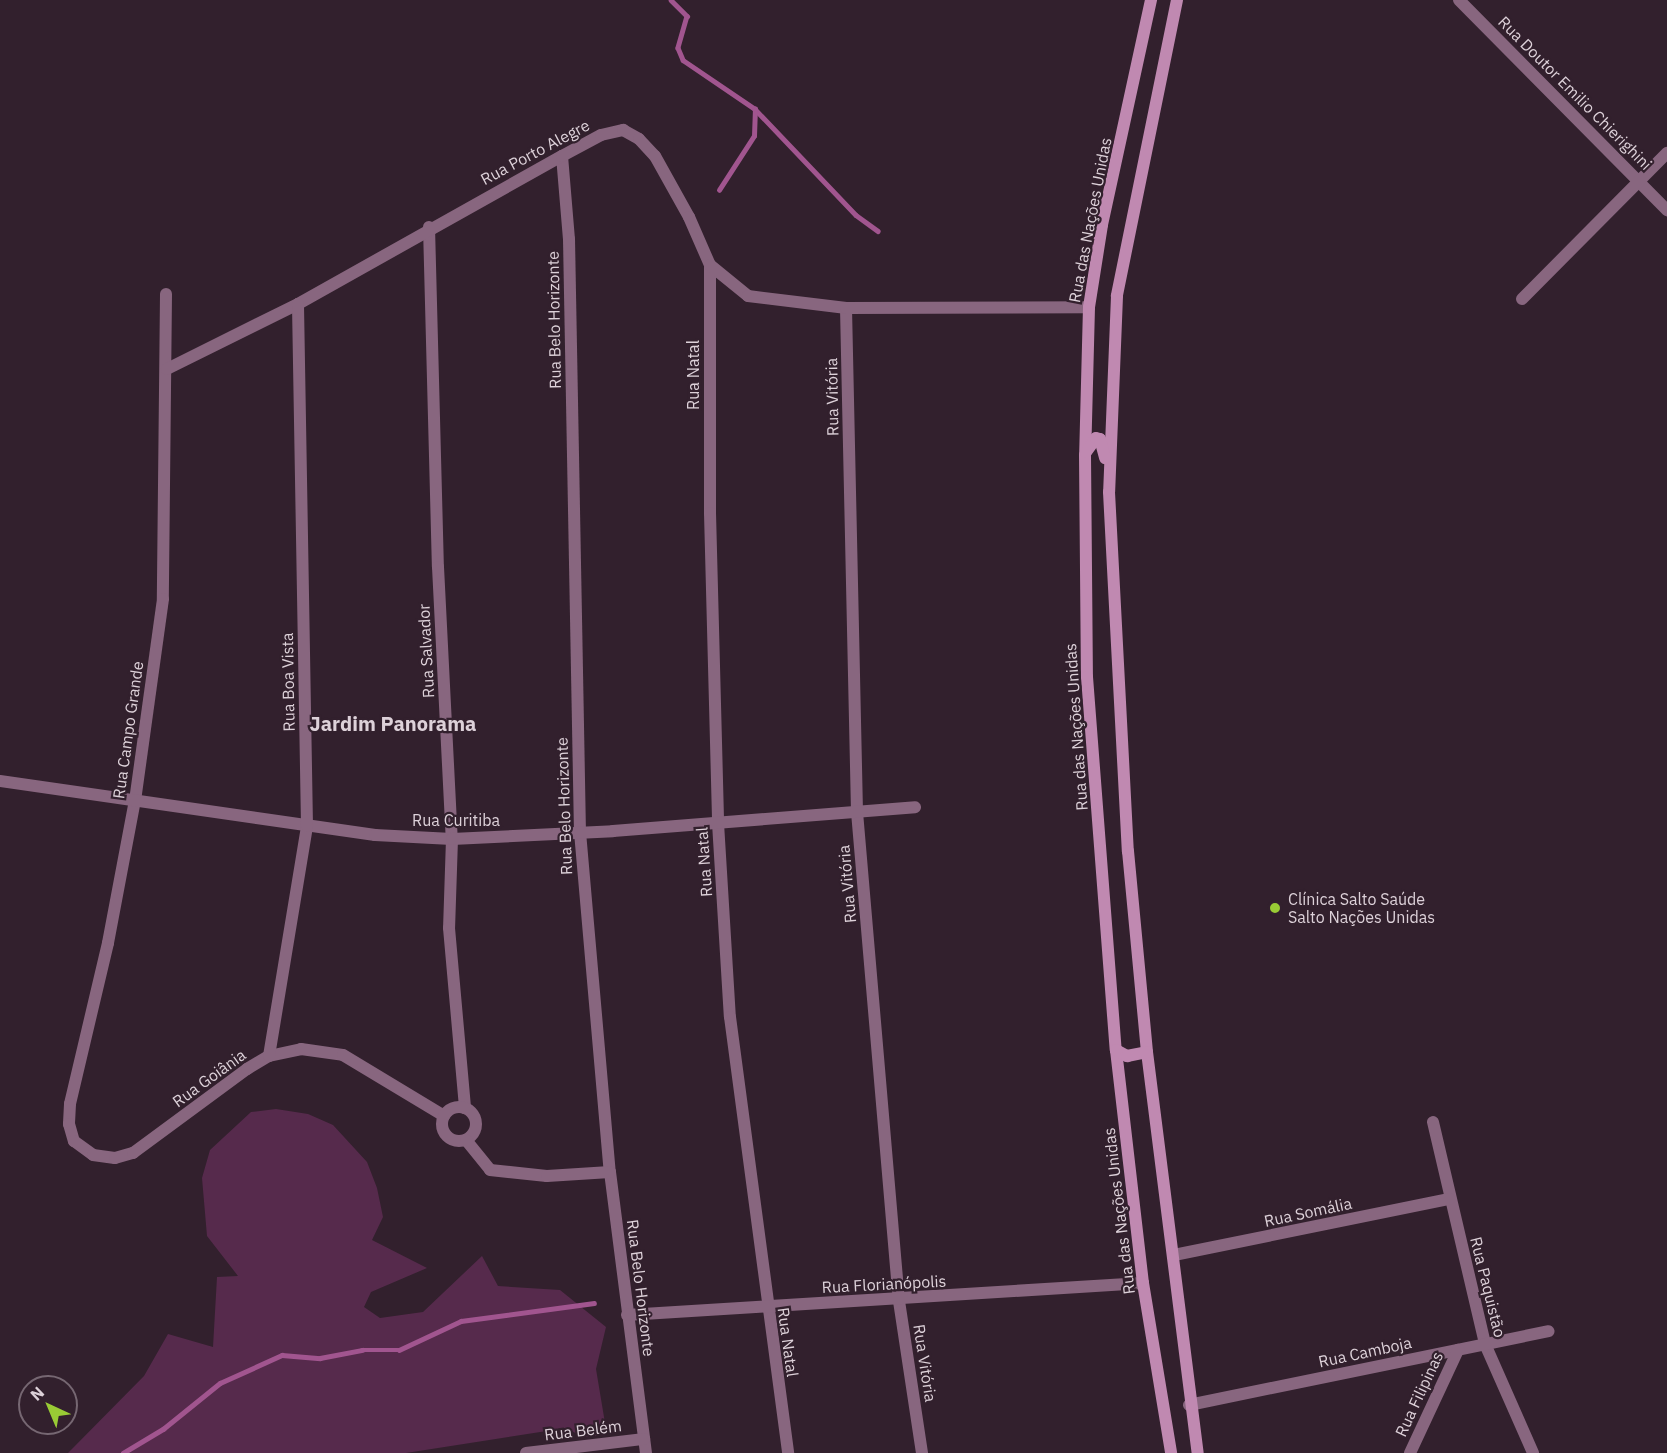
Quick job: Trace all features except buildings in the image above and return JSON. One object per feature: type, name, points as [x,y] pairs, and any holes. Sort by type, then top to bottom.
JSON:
[{"type":"main road","name":"Rua das Nações Unidas","points":[[1151,0],[1102,225],[1089,307],[1085,455],[1088,677],[1116,1050],[1143,1283],[1171,1453]]},
{"type":"main road","points":[[1178,0],[1117,296],[1109,492],[1128,851],[1147,1052],[1174,1255],[1189,1405],[1198,1453]]},
{"type":"main road","points":[[1085,455],[1091,440],[1100,439],[1109,492]]},
{"type":"main road","points":[[1116,1050],[1127,1056],[1147,1052]]},
{"type":"street","name":"Rua Doutor Emilio Chierighini","points":[[1459,0],[1667,210]]},
{"type":"street","name":"Rua Porto Alegre","points":[[167,369],[298,304],[429,227],[562,156],[612,131],[623,130],[639,139],[655,156],[675,190],[710,265],[748,296],[846,308],[1089,307]]},
{"type":"street","points":[[1522,299],[1667,153]]},
{"type":"street","name":"Rua Belo Horizonte","points":[[562,156],[569,238],[580,832],[610,1172],[646,1453]]},
{"type":"street","name":"Rua Salvador","points":[[429,227],[438,567],[453,838],[449,928],[465,1108]]},
{"type":"street","name":"Rua Natal","points":[[710,265],[710,513],[717,823],[730,1017],[788,1453]]},
{"type":"street","name":"Rua Campo Grande","points":[[93,1155],[74,1141],[69,1124],[70,1104],[108,943],[135,800],[163,599],[166,294]]},
{"type":"street","name":"Rua Boa Vista","points":[[269,1056],[307,826],[298,304]]},
{"type":"street","name":"Rua Vitória","points":[[846,308],[857,812],[899,1301],[922,1453]]},
{"type":"street","name":"Rua Curitiba","points":[[0,781],[375,835],[453,838],[717,823],[915,807]]},
{"type":"street","name":"Rua Goiânia","points":[[93,1155],[115,1158],[132,1153],[269,1056],[301,1049],[343,1055],[444,1116]]},
{"type":"street","points":[[456,1107],[465,1108],[476,1122],[475,1131],[465,1140],[452,1141],[445,1136],[441,1127],[444,1116],[456,1107]]},
{"type":"street","name":"Rua Paquistão","points":[[1433,1122],[1449,1199],[1485,1344],[1533,1453]]},
{"type":"street","points":[[465,1140],[490,1170],[547,1176],[610,1172]]},
{"type":"street","name":"Rua Somália","points":[[1174,1255],[1449,1199]]},
{"type":"street","name":"Rua Florianópolis","points":[[627,1315],[899,1301],[1143,1283]]},
{"type":"street","name":"Rua Camboja","points":[[1189,1405],[1548,1331]]},
{"type":"street","name":"Rua Filipinas","points":[[1410,1453],[1458,1350]]},
{"type":"street","name":"Rua Belém","points":[[526,1453],[644,1439]]},
{"type":"shaded area","points":[[276,1109],[308,1114],[333,1125],[367,1162],[377,1188],[383,1217],[372,1240],[427,1268],[371,1292],[364,1307],[380,1318],[423,1312],[482,1256],[498,1286],[560,1290],[606,1327],[596,1369],[607,1435],[583,1437],[566,1428],[406,1453],[68,1453],[144,1376],[168,1334],[213,1347],[217,1277],[238,1276],[207,1236],[202,1178],[210,1150],[251,1112]]},
{"type":"waterway","points":[[671,0],[687,16],[678,48],[683,60],[755,109],[856,215],[878,231]]},
{"type":"waterway","points":[[719,190],[754,136],[755,109]]},
{"type":"waterway","points":[[123,1453],[163,1429],[220,1383],[282,1355],[320,1358],[362,1350],[399,1350],[461,1321],[594,1303]]},
{"type":"place","name":"Clínica Salto Saúde Salto Nações Unidas","points":[[1275,908]]},
{"type":"district","name":"Jardim Panorama","points":[[393,723]]}]
